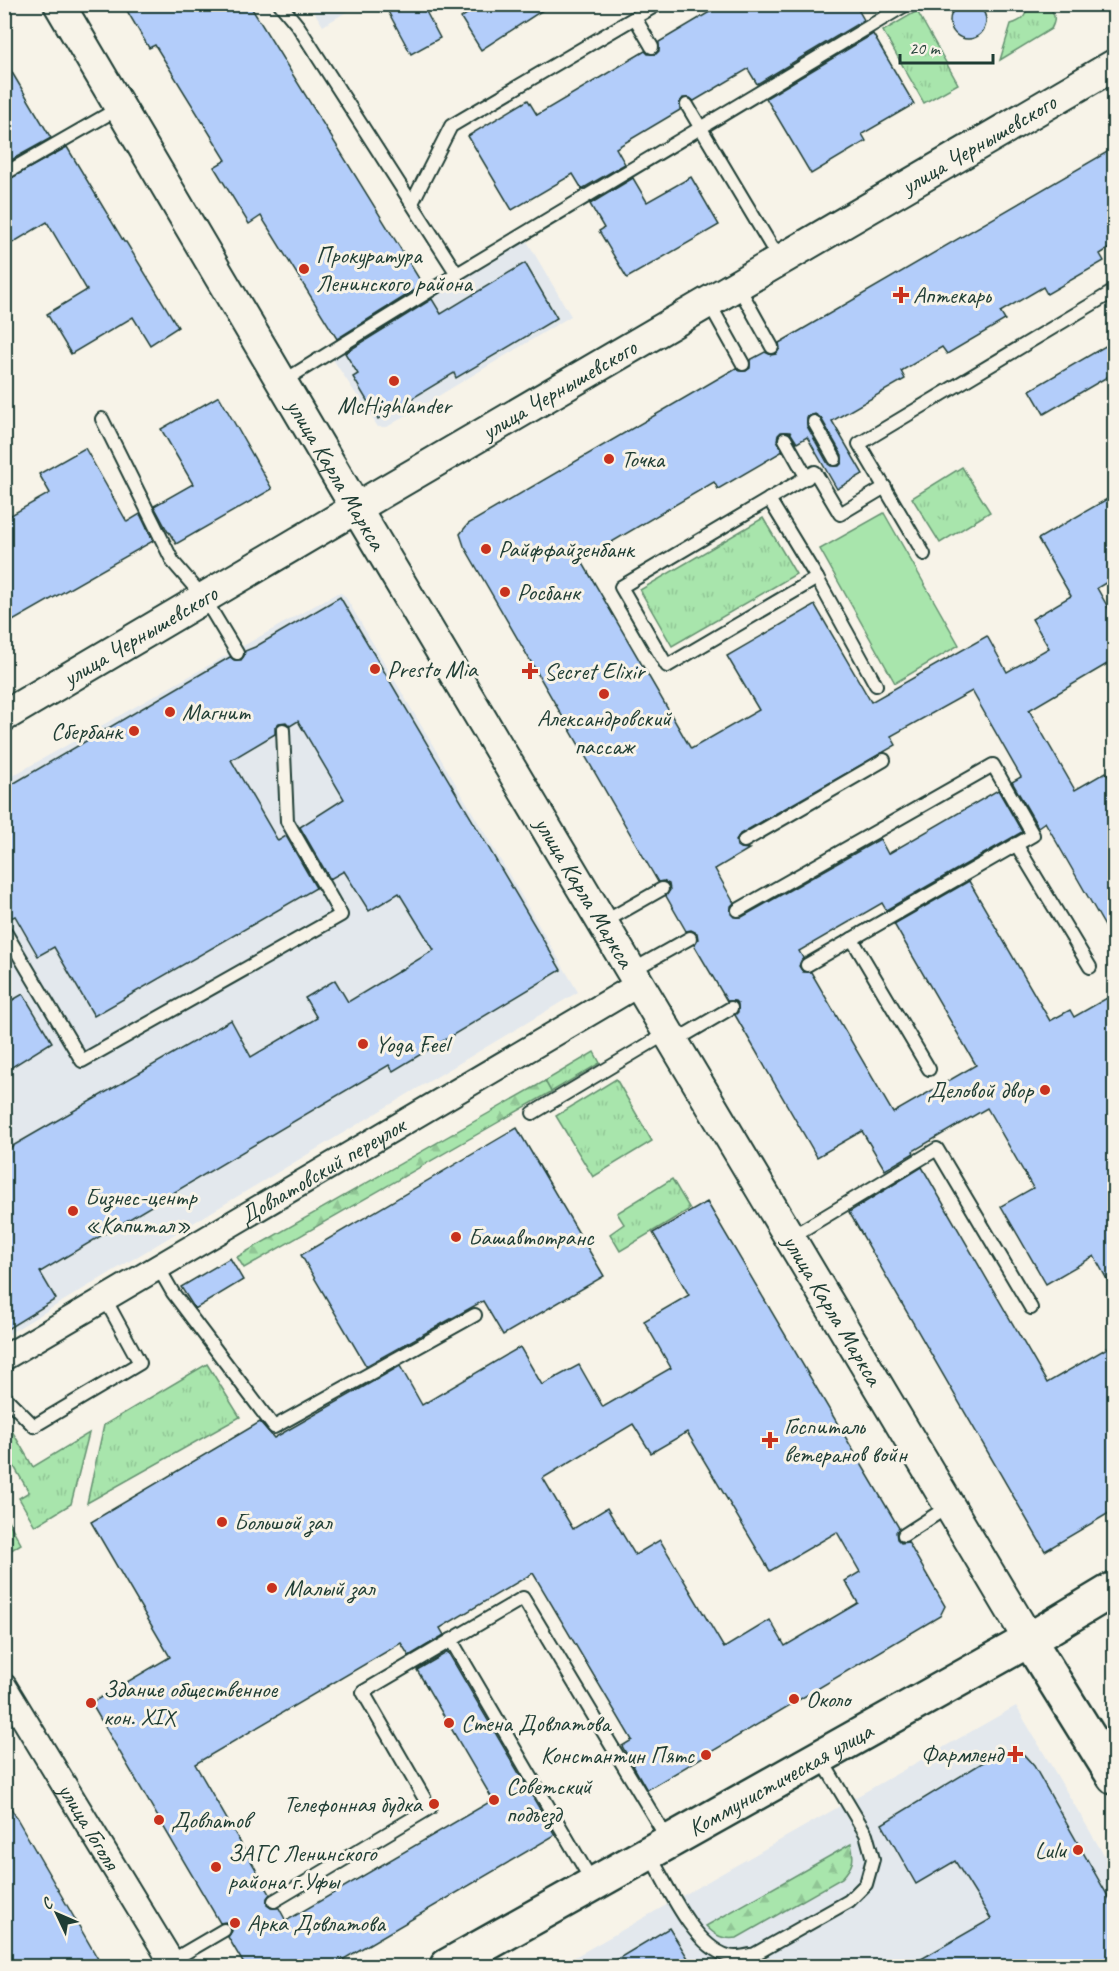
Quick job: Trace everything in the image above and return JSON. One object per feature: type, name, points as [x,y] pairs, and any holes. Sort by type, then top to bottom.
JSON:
[{"type":"main road","name":"Коммунистическая улица","points":[[447,1966],[1029,1640],[1114,1589]]},
{"type":"main road","name":"улица Карла Маркса","points":[[1029,1640],[1114,1777]]},
{"type":"street","name":"улица Карла Маркса","points":[[59,4],[1029,1640]]},
{"type":"street","name":"улица Чернышевского","points":[[4,716],[1114,65]]},
{"type":"street","name":"Довлатовский переулок","points":[[4,1358],[635,978]]},
{"type":"street","name":"улица Гоголя","points":[[8,1700],[172,1964]]},
{"type":"lane","points":[[280,4],[298,26],[457,274]]},
{"type":"lane","points":[[412,203],[451,126],[658,4]]},
{"type":"lane","points":[[282,382],[457,274],[907,4]]},
{"type":"lane","points":[[635,18],[652,46]]},
{"type":"lane","points":[[687,105],[780,260]]},
{"type":"lane","points":[[4,174],[120,107]]},
{"type":"lane","points":[[738,285],[772,347]]},
{"type":"lane","points":[[924,554],[859,444],[1114,291]]},
{"type":"lane","points":[[708,302],[743,364]]},
{"type":"lane","points":[[102,419],[174,562],[204,598],[237,653]]},
{"type":"lane","points":[[814,423],[835,459]]},
{"type":"lane","points":[[785,439],[807,478]]},
{"type":"lane","points":[[817,578],[667,666],[621,587],[815,472],[840,514],[885,487]]},
{"type":"lane","points":[[769,500],[817,578],[876,685]]},
{"type":"lane","points":[[4,930],[82,1061],[341,915],[287,821],[283,730]]},
{"type":"lane","points":[[744,841],[884,760]]},
{"type":"lane","points":[[738,910],[993,765],[1033,835],[807,965]]},
{"type":"lane","points":[[1016,844],[1090,968]]},
{"type":"lane","points":[[603,923],[662,889]]},
{"type":"lane","points":[[635,978],[690,938]]},
{"type":"lane","points":[[852,939],[929,1069]]},
{"type":"lane","points":[[533,1113],[671,1037],[731,1008]]},
{"type":"lane","points":[[790,1238],[937,1149],[1031,1308]]},
{"type":"lane","points":[[158,1267],[173,1293],[274,1427],[475,1315]]},
{"type":"lane","points":[[4,1396],[34,1426],[140,1363],[105,1299]]},
{"type":"lane","points":[[904,1536],[949,1506]]},
{"type":"lane","points":[[274,1901],[430,1808],[363,1692],[523,1598],[659,1847],[694,1931],[712,1948],[728,1956],[742,1957],[755,1954],[849,1901],[866,1884],[873,1859],[866,1834],[820,1757]]},
{"type":"lane","points":[[451,1640],[594,1884]]},
{"type":"lane","points":[[172,1964],[224,1930]]},
{"type":"shaded area","points":[[310,5],[358,5],[323,26]]},
{"type":"shaded area","points":[[521,231],[571,316],[387,427],[378,427],[326,349]]},
{"type":"shaded area","points":[[337,593],[345,596],[578,992],[5,1336],[5,780]]},
{"type":"shaded area","points":[[1016,1706],[1114,1872],[1114,1966],[559,1966]]},
{"type":"green space","points":[[1027,5],[1049,5],[1054,17],[1053,25],[1051,29],[1000,60],[1011,24],[1023,18]]},
{"type":"green space","points":[[917,11],[958,84],[924,103],[883,31]]},
{"type":"green space","points":[[962,467],[990,512],[940,543],[912,498]]},
{"type":"green space","points":[[884,513],[959,645],[895,683],[820,549]]},
{"type":"green space","points":[[763,518],[796,574],[672,646],[640,590]]},
{"type":"green space","points":[[594,1052],[600,1063],[551,1092],[545,1081]]},
{"type":"green space","points":[[616,1079],[652,1141],[593,1177],[556,1116]]},
{"type":"green space","points":[[545,1081],[551,1092],[244,1268],[237,1257]]},
{"type":"green space","points":[[672,1179],[690,1209],[620,1251],[610,1234],[624,1224],[617,1213]]},
{"type":"green space","points":[[207,1364],[240,1417],[87,1503],[104,1425]]},
{"type":"green space","points":[[5,1419],[33,1467],[89,1433],[71,1504],[35,1526],[19,1498],[29,1492],[5,1451]]},
{"type":"green space","points":[[5,1515],[21,1544],[4,1554]]},
{"type":"green space","points":[[851,1844],[852,1862],[842,1878],[737,1938],[720,1936],[706,1926]]},
{"type":"building","points":[[968,3],[981,8],[986,21],[981,34],[968,39],[955,34],[950,21],[955,8]]},
{"type":"building","points":[[123,4],[249,4],[423,285],[337,339],[261,216],[249,224],[214,167],[226,160],[155,45],[149,48]]},
{"type":"building","points":[[384,4],[422,4],[440,38],[411,54]]},
{"type":"building","points":[[482,4],[552,4],[481,50],[461,18]]},
{"type":"building","points":[[723,4],[855,4],[864,20],[757,84],[748,69],[694,101],[690,98],[683,98],[680,102],[680,110],[616,148],[625,164],[582,189],[573,174],[512,210],[468,136],[528,100],[537,115],[645,51],[648,54],[656,54],[659,51],[659,42]]},
{"type":"building","points":[[873,34],[914,104],[862,134],[866,141],[811,174],[766,98]]},
{"type":"building","points":[[4,59],[51,138],[4,164]]},
{"type":"building","points":[[67,147],[178,327],[150,345],[133,317],[71,354],[47,314],[87,290],[47,222],[4,248],[4,182]]},
{"type":"building","points":[[1114,148],[1114,245],[1100,254],[1104,261],[1047,294],[1043,287],[1000,312],[1005,320],[947,354],[942,347],[901,371],[905,379],[832,421],[863,474],[837,489],[807,437],[797,443],[790,432],[781,432],[777,440],[783,451],[718,489],[714,482],[581,560],[691,749],[759,710],[727,656],[815,605],[871,702],[987,636],[1007,672],[1049,648],[1032,619],[1071,596],[1038,539],[1114,495],[1114,578],[1097,588],[1114,618],[1114,660],[1029,710],[1075,790],[1106,772],[1114,787],[1114,942],[1045,822],[1038,827],[1012,782],[1021,777],[972,691],[891,736],[896,745],[740,834],[736,840],[737,846],[749,849],[715,869],[734,903],[731,906],[731,914],[734,917],[742,917],[880,839],[888,854],[998,790],[1022,832],[886,910],[882,903],[799,951],[803,958],[799,966],[803,972],[811,972],[893,1113],[976,1065],[894,924],[969,881],[1050,1021],[1070,1010],[1074,1017],[1114,994],[1114,1292],[1094,1256],[1046,1284],[1001,1206],[1033,1188],[987,1108],[885,1170],[862,1131],[817,1157],[735,1015],[738,1012],[738,1004],[735,1001],[727,1001],[694,945],[698,939],[697,933],[691,930],[686,931],[666,896],[670,890],[669,884],[663,881],[658,882],[464,546],[460,534],[468,524],[736,368],[739,371],[746,371],[750,368],[750,360],[765,352],[771,355],[776,354],[780,348],[779,343]],"holes":[[[815,414],[821,418],[842,455],[842,463],[839,466],[828,464],[807,426],[807,417]]]},
{"type":"building","points":[[691,177],[719,225],[627,278],[599,231],[604,228],[590,204],[633,178],[647,202]]},
{"type":"building","points":[[525,263],[557,318],[456,378],[454,373],[378,419],[353,377],[358,374],[345,353],[432,299],[441,314]]},
{"type":"building","points":[[1114,341],[1114,373],[1044,414],[1030,390]]},
{"type":"building","points":[[219,396],[272,489],[176,544],[154,506],[193,484],[161,429]]},
{"type":"building","points":[[85,448],[127,522],[140,514],[153,541],[4,626],[4,519],[50,493],[39,474]]},
{"type":"building","points":[[340,597],[561,970],[393,1071],[389,1065],[40,1272],[56,1299],[4,1331],[4,1151],[231,1020],[251,1057],[317,1018],[305,998],[335,980],[348,1002],[434,950],[399,893],[369,911],[344,871],[330,879],[300,827],[344,799],[298,721],[290,726],[286,722],[279,723],[275,727],[275,734],[231,760],[278,841],[286,836],[316,888],[94,1016],[54,947],[38,956],[15,916],[4,921],[4,789],[230,657],[234,660],[241,660],[245,651]]},
{"type":"building","points":[[23,994],[52,1042],[4,1072],[4,1005]]},
{"type":"building","name":"Башавтотранс","points":[[517,1128],[604,1276],[503,1335],[483,1301],[366,1366],[301,1255]]},
{"type":"building","points":[[922,1167],[1047,1383],[1114,1344],[1114,1510],[1045,1551],[849,1212]]},
{"type":"building","points":[[707,1202],[899,1528],[896,1532],[897,1539],[901,1543],[908,1542],[945,1606],[940,1616],[647,1790],[622,1746],[632,1740],[533,1573],[440,1628],[444,1635],[409,1656],[401,1643],[195,1764],[270,1894],[267,1898],[267,1905],[271,1908],[279,1908],[286,1921],[493,1800],[417,1670],[448,1652],[555,1835],[332,1966],[245,1966],[228,1937],[232,1931],[231,1925],[225,1922],[220,1923],[91,1703],[170,1657],[91,1522],[260,1422],[274,1438],[400,1366],[422,1405],[520,1347],[542,1385],[579,1365],[603,1407],[671,1368],[644,1321],[689,1295],[653,1233]],"holes":[[[633,1424],[651,1453],[687,1432],[770,1571],[837,1532],[860,1572],[845,1581],[858,1603],[785,1646],[770,1620],[724,1648],[660,1540],[635,1555],[607,1508],[573,1529],[543,1478]]]},
{"type":"building","points":[[230,1258],[243,1280],[195,1309],[181,1287]]},
{"type":"building","points":[[1012,1750],[1024,1755],[1034,1766],[1114,1907],[1114,1966],[909,1966],[991,1919],[955,1861],[916,1884],[882,1824],[1000,1752]]},
{"type":"building","points":[[4,1796],[102,1966],[4,1966]]},
{"type":"building","points":[[669,1928],[693,1966],[606,1966]]},
{"type":"place","name":"Прокуратура Ленинского района","points":[[304,269]]},
{"type":"place","name":"Аптекарь","points":[[901,295]]},
{"type":"place","name":"McHighlander","points":[[394,381]]},
{"type":"place","name":"Точка","points":[[609,459]]},
{"type":"place","name":"Райффайзенбанк","points":[[486,549]]},
{"type":"place","name":"Росбанк","points":[[505,592]]},
{"type":"place","name":"Presto Mia","points":[[375,669]]},
{"type":"place","name":"Secret Elixir","points":[[530,671]]},
{"type":"place","name":"Александровский пассаж","points":[[604,694]]},
{"type":"place","name":"Магнит","points":[[170,712]]},
{"type":"place","name":"Сбербанк","points":[[134,731]]},
{"type":"place","name":"Yoga Feel","points":[[363,1044]]},
{"type":"place","name":"Деловой двор","points":[[1045,1090]]},
{"type":"place","name":"Бизнес-центр «Капитал»","points":[[73,1211]]},
{"type":"place","name":"Башавтотранс","points":[[456,1237]]},
{"type":"place","name":"Госпиталь ветеранов войн","points":[[770,1440]]},
{"type":"place","name":"Большой зал","points":[[222,1522]]},
{"type":"place","name":"Малый зал","points":[[272,1588]]},
{"type":"place","name":"Около","points":[[794,1699]]},
{"type":"place","name":"Здание общественное кон. XIX","points":[[91,1703]]},
{"type":"place","name":"Стена Довлатова","points":[[449,1723]]},
{"type":"place","name":"Фармленд","points":[[1015,1754]]},
{"type":"place","name":"Константин Пятс","points":[[706,1755]]},
{"type":"place","name":"Советский подъезд","points":[[494,1800]]},
{"type":"place","name":"Телефонная будка","points":[[434,1804]]},
{"type":"place","name":"Довлатов","points":[[159,1820]]},
{"type":"place","name":"Lulu","points":[[1078,1850]]},
{"type":"place","name":"ЗАГС Ленинского района г.Уфы","points":[[216,1867]]},
{"type":"place","name":"Арка Довлатова","points":[[235,1923]]}]
